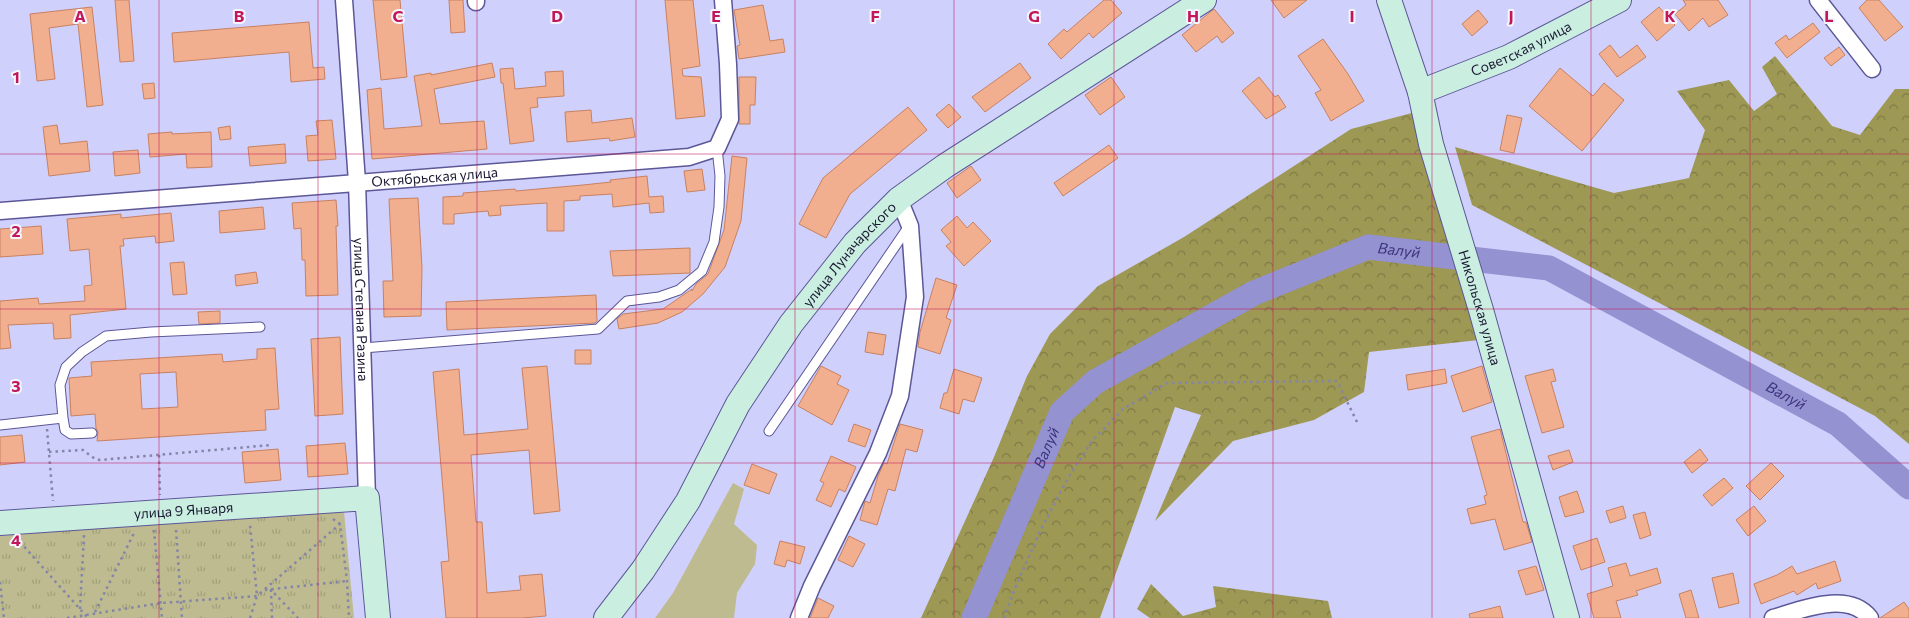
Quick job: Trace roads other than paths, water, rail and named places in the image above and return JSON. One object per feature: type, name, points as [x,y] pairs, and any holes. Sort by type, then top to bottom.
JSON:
[{"type":"main road","name":"улица Луначарского","points":[[606,618],[644,570],[688,501],[738,404],[791,324],[855,243],[899,199],[945,166],[1204,0]]},
{"type":"main road","name":"Никольская улица","points":[[1389,0],[1420,92],[1431,144],[1481,310],[1567,618]]},
{"type":"main road","name":"Советская улица","points":[[1420,92],[1509,57],[1619,0]]},
{"type":"main road","name":"улица 9 Января","points":[[0,523],[367,498]]},
{"type":"main road","name":"улица Степана Разина","points":[[367,498],[378,618]]},
{"type":"street","name":"улица Степана Разина","points":[[344,0],[357,182],[367,498]]},
{"type":"street","points":[[717,148],[730,119],[728,64],[722,0]]},
{"type":"street","points":[[1818,0],[1872,69]]},
{"type":"street","name":"Октябрьская улица","points":[[0,212],[689,156],[717,148]]},
{"type":"street","points":[[799,618],[812,586],[878,453],[900,396],[915,298],[910,226],[899,199]]},
{"type":"street","points":[[1773,618],[1807,608],[1834,604],[1863,610],[1870,618]]},
{"type":"lane","points":[[363,348],[598,329],[627,301],[660,297],[679,290],[702,271],[714,242],[719,207],[720,176],[717,148]]},
{"type":"lane","points":[[768,431],[910,226]]},
{"type":"lane","points":[[92,433],[70,434],[65,430],[60,385],[66,367],[82,352],[106,336],[260,327]]},
{"type":"lane","points":[[0,426],[63,418]]},
{"type":"waterway","name":"Валуй","points":[[974,618],[1062,412],[1095,382],[1254,293],[1368,247],[1549,268],[1838,424],[1909,487]]}]
